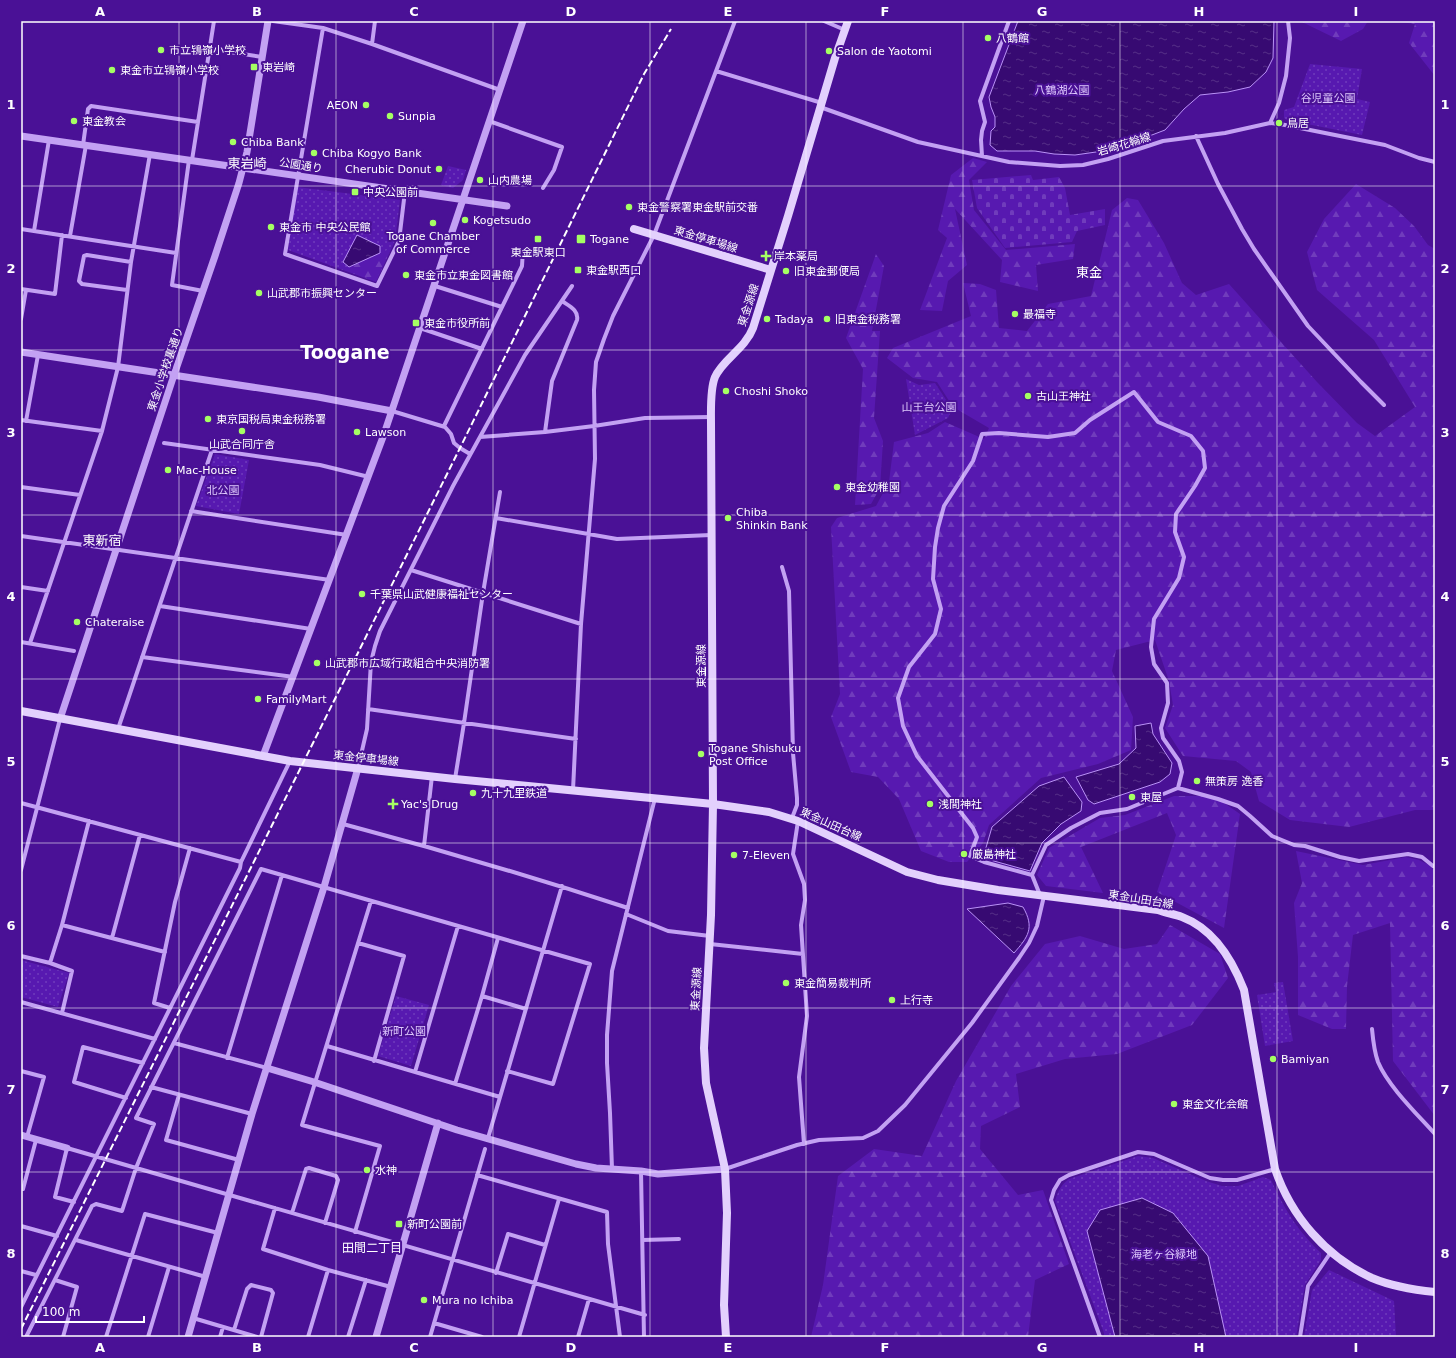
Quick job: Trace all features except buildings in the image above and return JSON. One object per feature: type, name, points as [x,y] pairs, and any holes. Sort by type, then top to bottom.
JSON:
[{"type":"main road","name":"東金源線","points":[[726,1337],[724,1305],[727,1213],[725,1169],[706,1083],[704,1048],[710,940],[713,804],[711,417],[713,389],[716,376],[721,368],[747,340],[750,334],[848,21]]},
{"type":"main road","name":"東金停車場線","points":[[634,229],[771,270]]},
{"type":"main road","name":"東金停車場線","points":[[21,711],[290,761],[455,779],[713,804]]},
{"type":"main road","name":"東金山田台線","points":[[713,804],[769,812],[795,820],[907,872],[938,880],[1158,910],[1183,917],[1206,931],[1221,945],[1236,970],[1244,990],[1275,1169],[1281,1185],[1295,1211],[1313,1235],[1331,1252],[1350,1266],[1373,1278],[1398,1286],[1435,1292]]},
{"type":"street","points":[[203,291],[172,285],[190,160],[198,122],[214,21]]},
{"type":"street","name":"東金小学校裏通り","points":[[60,719],[244,168],[268,21]]},
{"type":"street","points":[[273,21],[323,28],[500,90]]},
{"type":"street","points":[[372,44],[375,21]]},
{"type":"street","points":[[263,756],[369,477],[435,286],[523,21]]},
{"type":"street","points":[[573,790],[581,624],[595,459],[594,390],[596,362],[613,316],[654,235],[735,21]]},
{"type":"street","points":[[824,21],[845,30]]},
{"type":"street","points":[[982,156],[981,140],[985,122],[980,101],[1009,21]]},
{"type":"street","points":[[1270,123],[1279,103],[1286,76],[1290,38],[1288,21]]},
{"type":"street","points":[[323,28],[285,254],[377,286],[399,241],[405,192]]},
{"type":"street","points":[[210,49],[262,57]]},
{"type":"street","name":"岩崎花輪線","points":[[716,71],[821,105],[918,142],[1009,162],[1060,166],[1083,165],[1108,159],[1162,141],[1225,133],[1270,123],[1385,145],[1419,158],[1435,162]]},
{"type":"street","points":[[70,236],[85,145],[88,109],[91,106],[198,122]]},
{"type":"street","points":[[489,121],[562,147],[554,170],[543,188]]},
{"type":"street","name":"公園通り","points":[[21,136],[507,206]]},
{"type":"street","points":[[1196,136],[1218,184],[1254,249],[1308,326],[1384,405]]},
{"type":"street","points":[[34,231],[49,140]]},
{"type":"street","points":[[30,643],[102,432],[118,367],[131,262],[150,154]]},
{"type":"street","points":[[21,229],[176,252]]},
{"type":"street","points":[[21,319],[24,289],[55,294],[62,235]]},
{"type":"street","points":[[444,426],[522,266],[523,250]]},
{"type":"street","points":[[127,290],[82,284],[79,281],[84,256],[131,262]]},
{"type":"street","points":[[435,286],[502,307]]},
{"type":"street","points":[[188,1337],[252,1114],[324,887],[358,768],[367,729],[369,680],[375,646],[380,631],[470,454],[525,355],[572,286]]},
{"type":"street","points":[[545,432],[552,381],[578,320],[576,311],[562,301]]},
{"type":"street","points":[[420,328],[482,349]]},
{"type":"street","points":[[21,352],[383,408],[444,426],[451,434],[454,443],[470,454]]},
{"type":"street","points":[[38,355],[23,420],[102,432]]},
{"type":"street","points":[[174,1043],[314,1082],[438,1123],[576,1164],[612,1170],[641,1171],[658,1174],[725,1169],[819,1140],[863,1138],[878,1131],[905,1105],[972,1023],[1029,943],[1037,926],[1042,895],[1032,875],[984,862],[970,856],[977,837],[974,828],[917,756],[903,726],[898,698],[909,667],[935,634],[941,609],[933,579],[935,547],[944,506],[973,461],[982,434],[999,433],[1048,437],[1075,433],[1090,420],[1134,392],[1158,422],[1191,436],[1203,452],[1205,468],[1176,514],[1175,532],[1184,557],[1179,578],[1154,618],[1151,647],[1154,664],[1167,683],[1168,702],[1161,728],[1163,738],[1179,761],[1182,772],[1178,788]]},
{"type":"street","points":[[480,437],[545,432],[645,418],[711,417]]},
{"type":"street","points":[[164,443],[320,465],[369,477]]},
{"type":"street","points":[[118,730],[212,450]]},
{"type":"street","points":[[21,486],[80,495]]},
{"type":"street","points":[[455,779],[483,592],[500,492]]},
{"type":"street","points":[[191,511],[347,535]]},
{"type":"street","points":[[496,518],[617,539],[711,535]]},
{"type":"street","points":[[21,536],[330,580]]},
{"type":"street","points":[[782,567],[788,591],[792,731],[797,798],[793,854],[804,884],[806,900],[801,925],[807,1016],[799,1077],[804,1144]]},
{"type":"street","points":[[411,570],[581,624]]},
{"type":"street","points":[[21,587],[48,591]]},
{"type":"street","points":[[160,606],[311,629]]},
{"type":"street","points":[[21,642],[74,650]]},
{"type":"street","points":[[142,657],[294,677]]},
{"type":"street","points":[[368,709],[576,739]]},
{"type":"street","points":[[21,869],[60,719]]},
{"type":"street","points":[[21,1307],[240,868],[241,862],[290,761]]},
{"type":"street","points":[[424,846],[432,776]]},
{"type":"street","points":[[1032,875],[1046,845],[1071,828],[1100,813],[1127,809],[1178,788],[1238,806],[1272,836],[1294,845],[1305,846],[1340,857],[1359,861],[1408,854],[1422,857],[1433,866]]},
{"type":"street","points":[[612,1170],[607,1035],[612,971],[656,798]]},
{"type":"street","points":[[21,803],[241,862]]},
{"type":"street","points":[[50,963],[62,925],[89,821]]},
{"type":"street","points":[[342,824],[562,886],[628,908]]},
{"type":"street","points":[[112,938],[140,835]]},
{"type":"street","points":[[170,1008],[154,1003],[175,902],[190,848]]},
{"type":"street","points":[[26,1337],[92,1206],[96,1204],[122,1211],[136,1168],[154,1124],[136,1118],[261,869],[590,964],[553,1084],[507,1071]]},
{"type":"street","points":[[228,1058],[282,875]]},
{"type":"street","points":[[488,1138],[562,886]]},
{"type":"street","points":[[355,1232],[380,1146],[302,1124],[371,901]]},
{"type":"street","points":[[626,914],[668,931],[710,940],[803,954]]},
{"type":"street","points":[[62,925],[165,952]]},
{"type":"street","points":[[415,1072],[458,926]]},
{"type":"street","points":[[455,1084],[498,938]]},
{"type":"street","points":[[358,943],[404,956],[374,1061]]},
{"type":"street","points":[[21,956],[50,963],[72,971],[62,1013]]},
{"type":"street","points":[[482,996],[526,1009]]},
{"type":"street","points":[[21,1002],[155,1039]]},
{"type":"street","points":[[1372,1028],[1374,1050],[1378,1062],[1393,1086],[1435,1134]]},
{"type":"street","points":[[327,1046],[500,1097]]},
{"type":"street","points":[[126,1098],[74,1082],[83,1047],[143,1063]]},
{"type":"street","points":[[21,1071],[44,1077],[24,1136],[230,1194],[355,1232],[644,1315]]},
{"type":"street","points":[[151,1087],[252,1114]]},
{"type":"street","points":[[179,1095],[166,1140],[239,1160]]},
{"type":"street","points":[[376,1337],[438,1123]]},
{"type":"street","points":[[21,1188],[23,1189],[36,1140]]},
{"type":"street","points":[[67,1148],[55,1197],[74,1202]]},
{"type":"street","points":[[430,1337],[485,1149]]},
{"type":"street","points":[[1100,1337],[1051,1200],[1054,1190],[1060,1180],[1088,1168],[1138,1152],[1154,1154],[1210,1178],[1222,1180],[1237,1180],[1275,1169]]},
{"type":"street","points":[[292,1213],[306,1169],[309,1168],[336,1176],[338,1180],[325,1222]]},
{"type":"street","points":[[641,1171],[644,1337]]},
{"type":"street","points":[[477,1175],[607,1212],[608,1244],[620,1337]]},
{"type":"street","points":[[519,1337],[559,1198]]},
{"type":"street","points":[[274,1208],[263,1249],[328,1270],[391,1286]]},
{"type":"street","points":[[106,1337],[145,1214],[218,1233]]},
{"type":"street","points":[[21,1226],[57,1236]]},
{"type":"street","points":[[496,1273],[508,1234],[546,1245]]},
{"type":"street","points":[[643,1240],[679,1239]]},
{"type":"street","points":[[76,1240],[206,1278]]},
{"type":"street","points":[[1300,1337],[1308,1286],[1331,1252]]},
{"type":"street","points":[[148,1337],[169,1267]]},
{"type":"street","points":[[308,1337],[328,1270]]},
{"type":"street","points":[[21,1271],[36,1275]]},
{"type":"street","points":[[55,1280],[77,1287],[63,1337]]},
{"type":"street","points":[[348,1337],[366,1280]]},
{"type":"street","points":[[234,1330],[247,1289],[251,1284],[271,1290],[273,1293],[261,1337]]},
{"type":"street","points":[[578,1337],[589,1299]]},
{"type":"street","points":[[194,1318],[257,1337]]},
{"type":"street","points":[[434,1323],[482,1337]]},
{"type":"street","points":[[220,1337],[223,1327]]},
{"type":"green space","points":[[1300,21],[1368,21],[1363,29],[1341,41]]},
{"type":"green space","points":[[1394,21],[1435,21],[1435,76],[1409,43],[1415,24]]},
{"type":"green space","name":"谷児童公園","points":[[1310,64],[1362,69],[1357,99],[1370,102],[1362,135],[1287,120],[1284,118],[1284,110],[1294,107]]},
{"type":"green space","points":[[973,158],[987,162],[969,180],[974,210],[1006,250],[1075,244],[1073,259],[1036,265],[1038,291],[1000,282],[1002,260],[955,209],[967,265],[948,281],[942,311],[920,310],[947,238],[938,230],[951,175]]},
{"type":"green space","points":[[448,166],[466,170],[463,180],[453,188],[441,185]]},
{"type":"green space","points":[[1031,175],[1033,180],[1059,177],[1065,188],[1070,215],[1105,209],[1105,225],[1077,231],[1072,242],[1005,248],[977,208],[972,180]]},
{"type":"green space","points":[[1356,184],[1395,208],[1414,226],[1428,245],[1435,249],[1435,810],[1415,810],[1349,827],[1290,820],[1259,801],[1251,772],[1236,761],[1183,756],[1165,728],[1173,705],[1169,681],[1155,640],[1116,650],[1112,671],[1133,717],[1131,750],[1098,764],[1041,778],[989,825],[983,843],[967,862],[949,862],[921,851],[899,799],[878,777],[851,772],[831,717],[840,694],[831,527],[837,518],[876,506],[889,482],[894,442],[928,433],[945,422],[984,439],[989,428],[953,407],[937,382],[913,378],[887,358],[893,348],[971,316],[963,283],[980,284],[996,290],[999,328],[1027,331],[1048,304],[1091,296],[1112,210],[1127,198],[1138,200],[1164,243],[1182,283],[1196,295],[1229,284],[1317,382],[1357,423],[1375,436],[1415,407],[1374,340],[1317,290],[1307,252],[1324,219]]},
{"type":"green space","points":[[297,187],[400,200],[395,241],[376,282],[288,250]]},
{"type":"green space","points":[[387,250],[388,253],[376,281],[345,270],[346,268]]},
{"type":"green space","points":[[876,254],[884,266],[872,331],[880,331],[874,418],[883,441],[880,488],[871,504],[855,505],[863,369],[846,338]]},
{"type":"green space","name":"山王台公園","points":[[906,379],[919,385],[935,383],[952,409],[948,418],[915,435]]},
{"type":"green space","name":"北公園","points":[[215,454],[249,460],[239,514],[196,506]]},
{"type":"green space","points":[[1174,796],[1214,796],[1240,814],[1224,928],[1157,892],[1176,835],[1167,813],[1081,847],[1103,893],[1046,886],[1037,875],[1049,848],[1100,818],[1125,815]]},
{"type":"green space","points":[[1296,851],[1363,865],[1406,857],[1419,860],[1429,865],[1435,862],[1435,1116],[1393,1061],[1390,923],[1353,935],[1347,986],[1346,1029],[1332,1029],[1298,1015],[1298,957],[1294,903],[1302,883]]},
{"type":"green space","points":[[1170,925],[1220,954],[1228,978],[1192,1025],[1117,1054],[1065,1059],[1016,1074],[1020,1107],[981,1126],[980,1149],[1018,1195],[1043,1190],[1069,1264],[1035,1280],[1028,1337],[811,1337],[823,1285],[838,1176],[874,1149],[922,1156],[956,1081],[1011,986],[1045,944],[1080,936],[1124,949],[1157,944]]},
{"type":"green space","points":[[21,960],[69,973],[58,1007],[21,997]]},
{"type":"green space","points":[[1283,982],[1293,1041],[1265,1046],[1257,995],[1276,992],[1274,983]]},
{"type":"green space","name":"新町公園","points":[[396,996],[429,1005],[411,1066],[378,1056]]},
{"type":"green space","name":"海老ヶ谷緑地","points":[[1138,1156],[1153,1158],[1206,1181],[1222,1186],[1238,1186],[1263,1177],[1271,1180],[1281,1201],[1298,1228],[1321,1253],[1321,1260],[1305,1285],[1296,1337],[1104,1337],[1104,1333],[1055,1201],[1060,1188],[1069,1179]]},
{"type":"green space","points":[[1329,1270],[1394,1301],[1396,1337],[1304,1337],[1312,1290]]},
{"type":"water","name":"八鶴湖公園","points":[[1018,21],[1274,21],[1273,58],[1266,72],[1250,87],[1228,92],[1200,95],[1184,109],[1165,130],[1144,138],[1096,152],[1075,155],[1035,151],[997,151],[990,145],[991,131],[995,127],[995,117],[989,97]]},
{"type":"water","points":[[357,235],[380,246],[380,253],[349,267],[343,262]]},
{"type":"water","points":[[1151,723],[1153,734],[1172,763],[1170,774],[1160,782],[1094,804],[1088,800],[1076,777],[1119,764],[1136,748],[1135,726]]},
{"type":"water","points":[[1064,777],[1082,802],[1081,811],[1061,824],[1042,843],[1030,871],[983,858],[992,827],[1039,786]]},
{"type":"water","points":[[1008,903],[1023,907],[1029,921],[1026,937],[1014,953],[967,909]]},
{"type":"water","points":[[1142,1198],[1173,1213],[1208,1256],[1226,1337],[1115,1337],[1087,1231],[1100,1210]]},
{"type":"railway","points":[[21,1329],[460,448],[644,74],[671,29]]},
{"type":"place","name":"八鶴館","points":[[988,38]]},
{"type":"place","name":"市立鴇嶺小学校","points":[[161,50]]},
{"type":"place","name":"Salon de Yaotomi","points":[[829,51]]},
{"type":"place","name":"東岩崎","points":[[254,67]]},
{"type":"place","name":"東金市立鴇嶺小学校","points":[[112,70]]},
{"type":"place","name":"AEON","points":[[366,105]]},
{"type":"place","name":"Sunpia","points":[[390,116]]},
{"type":"place","name":"東金教会","points":[[74,121]]},
{"type":"place","name":"鳥居","points":[[1279,123]]},
{"type":"place","name":"Chiba Bank","points":[[233,142]]},
{"type":"place","name":"Chiba Kogyo Bank","points":[[314,153]]},
{"type":"place","name":"Cherubic Donut","points":[[439,169]]},
{"type":"place","name":"山内農場","points":[[480,180]]},
{"type":"place","name":"中央公園前","points":[[355,192]]},
{"type":"place","name":"東金警察署東金駅前交番","points":[[629,207]]},
{"type":"place","name":"Kogetsudo","points":[[465,220]]},
{"type":"place","name":"Togane Chamber of Commerce","points":[[433,223]]},
{"type":"place","name":"東金市 中央公民館","points":[[271,227]]},
{"type":"place","name":"東金駅東口","points":[[538,239]]},
{"type":"place","name":"Togane","points":[[581,239]]},
{"type":"place","name":"岸本薬局","points":[[766,256]]},
{"type":"place","name":"東金駅西口","points":[[578,270]]},
{"type":"place","name":"旧東金郵便局","points":[[786,271]]},
{"type":"place","name":"東金市立東金図書館","points":[[406,275]]},
{"type":"place","name":"山武郡市振興センター","points":[[259,293]]},
{"type":"place","name":"最福寺","points":[[1015,314]]},
{"type":"place","name":"Tadaya","points":[[767,319]]},
{"type":"place","name":"旧東金税務署","points":[[827,319]]},
{"type":"place","name":"東金市役所前","points":[[416,323]]},
{"type":"place","name":"Choshi Shoko","points":[[726,391]]},
{"type":"place","name":"古山王神社","points":[[1028,396]]},
{"type":"place","name":"東京国税局東金税務署","points":[[208,419]]},
{"type":"place","name":"山武合同庁舎","points":[[242,431]]},
{"type":"place","name":"Lawson","points":[[357,432]]},
{"type":"place","name":"Mac-House","points":[[168,470]]},
{"type":"place","name":"東金幼稚園","points":[[837,487]]},
{"type":"place","name":"Chiba Shinkin Bank","points":[[728,518]]},
{"type":"place","name":"千葉県山武健康福祉センター","points":[[362,594]]},
{"type":"place","name":"Chateraise","points":[[77,622]]},
{"type":"place","name":"山武郡市広域行政組合中央消防署","points":[[317,663]]},
{"type":"place","name":"FamilyMart","points":[[258,699]]},
{"type":"place","name":"Togane Shishuku Post Office","points":[[701,754]]},
{"type":"place","name":"無策房 逸香","points":[[1197,781]]},
{"type":"place","name":"九十九里鉄道","points":[[473,793]]},
{"type":"place","name":"東屋","points":[[1132,797]]},
{"type":"place","name":"Yac's Drug","points":[[393,804]]},
{"type":"place","name":"浅間神社","points":[[930,804]]},
{"type":"place","name":"厳島神社","points":[[964,854]]},
{"type":"place","name":"7-Eleven","points":[[734,855]]},
{"type":"place","name":"東金簡易裁判所","points":[[786,983]]},
{"type":"place","name":"上行寺","points":[[892,1000]]},
{"type":"place","name":"Bamiyan","points":[[1273,1059]]},
{"type":"place","name":"東金文化会館","points":[[1174,1104]]},
{"type":"place","name":"水神","points":[[367,1170]]},
{"type":"place","name":"新町公園前","points":[[399,1224]]},
{"type":"place","name":"Mura no Ichiba","points":[[424,1300]]},
{"type":"district","name":"東岩崎","points":[[247,163]]},
{"type":"district","name":"東金","points":[[1089,272]]},
{"type":"district","name":"Toogane","points":[[345,352]]},
{"type":"district","name":"東新宿","points":[[102,540]]},
{"type":"district","name":"田間二丁目","points":[[372,1248]]}]
